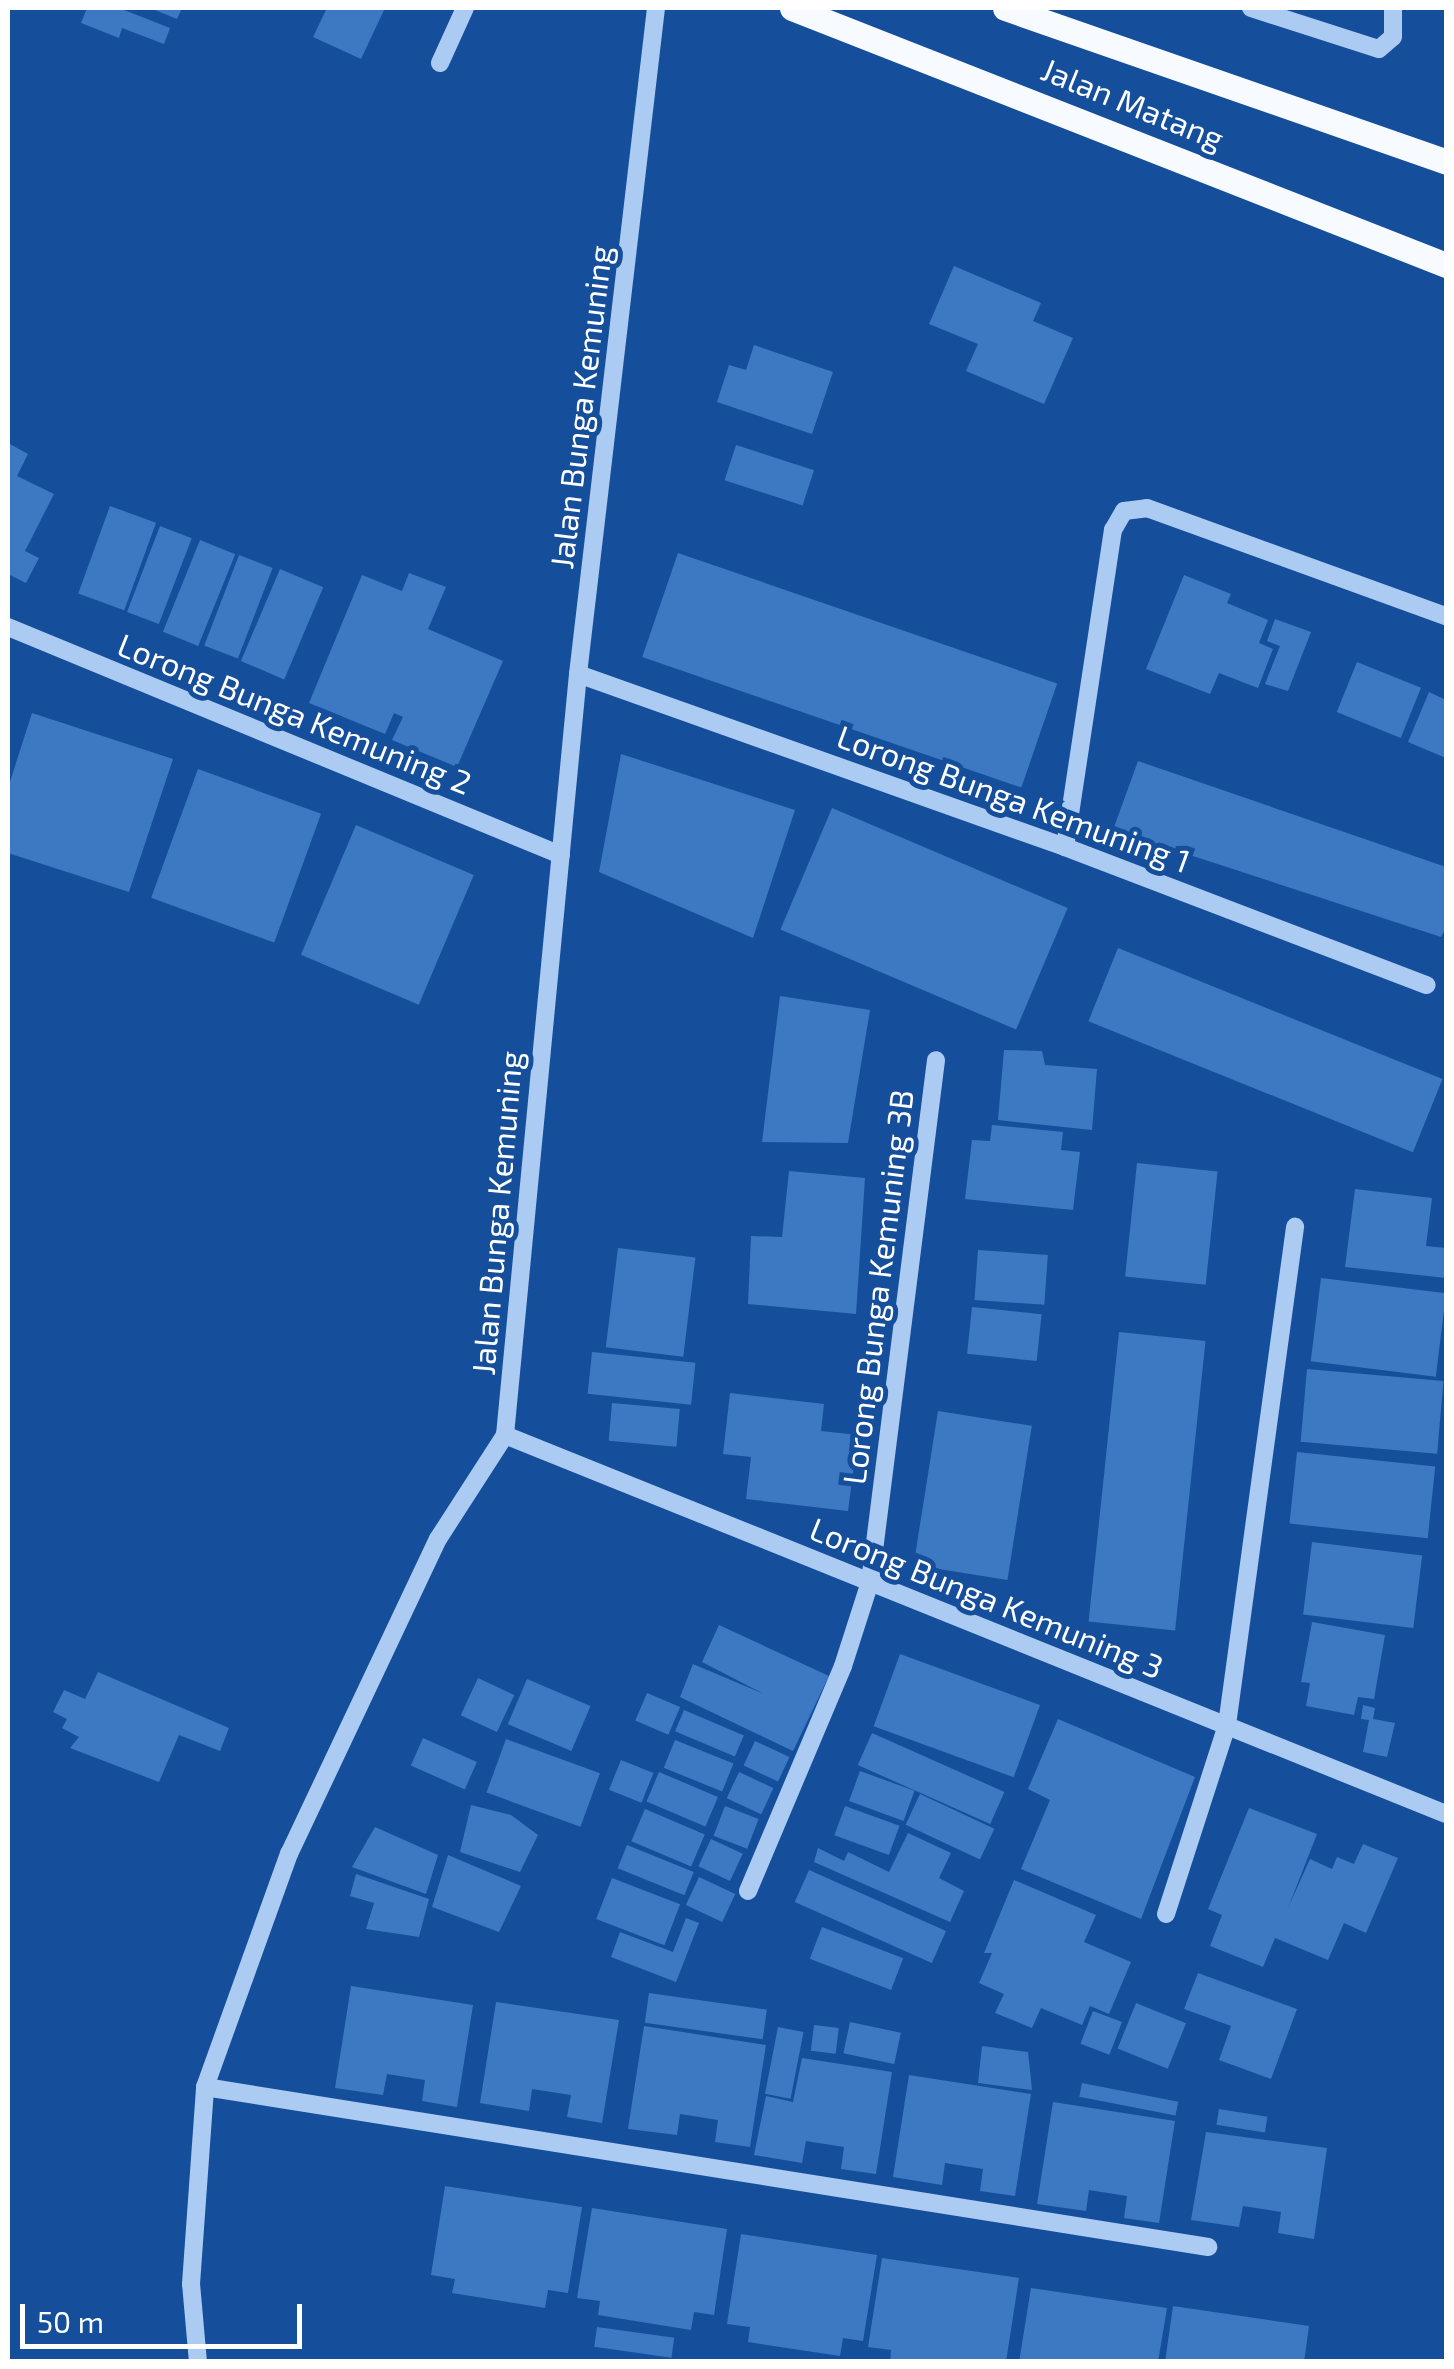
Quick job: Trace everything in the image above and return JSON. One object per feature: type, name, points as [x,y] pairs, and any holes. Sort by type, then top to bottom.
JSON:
[{"type":"main road","name":"Jalan Matang","points":[[792,8],[1446,264]]},
{"type":"main road","name":"Jalan Matang","points":[[1006,8],[1446,162]]},
{"type":"street","points":[[440,63],[465,8]]},
{"type":"street","name":"Jalan Bunga Kemuning","points":[[198,2362],[191,2284],[205,2087],[290,1854],[438,1539],[505,1435],[578,674],[656,8]]},
{"type":"street","points":[[1252,8],[1379,49],[1393,37],[1394,8]]},
{"type":"street","points":[[1066,846],[1112,530],[1124,512],[1147,508],[1446,616]]},
{"type":"street","name":"Lorong Bunga Kemuning 2","points":[[8,627],[560,855]]},
{"type":"street","name":"Lorong Bunga Kemuning 1","points":[[578,674],[1066,846],[1427,985]]},
{"type":"street","name":"Lorong Bunga Kemuning 3B","points":[[748,1891],[843,1666],[870,1582],[936,1060]]},
{"type":"street","points":[[1166,1914],[1226,1725],[1295,1227]]},
{"type":"street","name":"Lorong Bunga Kemuning 3","points":[[505,1435],[1446,1814]]},
{"type":"street","points":[[205,2087],[1208,2247]]},
{"type":"building","points":[[87,8],[119,8],[170,28],[164,44],[122,28],[119,38],[81,23]]},
{"type":"building","points":[[150,8],[182,8],[177,19]]},
{"type":"building","points":[[327,8],[385,8],[361,59],[313,37]]},
{"type":"building","points":[[954,266],[1041,303],[1033,321],[1073,338],[1044,404],[966,371],[978,344],[929,324]]},
{"type":"building","points":[[754,345],[833,372],[812,434],[717,402],[729,365],[746,370]]},
{"type":"building","points":[[8,443],[28,454],[17,476],[54,494],[25,551],[39,558],[26,583],[8,574]]},
{"type":"building","points":[[736,445],[814,470],[803,506],[725,480]]},
{"type":"building","points":[[110,506],[156,523],[124,610],[78,593]]},
{"type":"building","points":[[160,526],[192,538],[159,624],[127,612]]},
{"type":"building","points":[[200,540],[235,554],[198,646],[163,632]]},
{"type":"building","points":[[678,553],[1057,684],[1021,788],[642,657]]},
{"type":"building","points":[[239,555],[273,568],[238,658],[204,646]]},
{"type":"building","points":[[280,569],[323,587],[284,679],[241,661]]},
{"type":"building","points":[[409,573],[446,587],[428,629],[503,661],[457,767],[392,740],[403,717],[394,713],[385,734],[309,703],[362,575],[402,591]]},
{"type":"building","points":[[1184,575],[1231,594],[1227,603],[1268,620],[1259,643],[1273,649],[1258,688],[1219,673],[1210,694],[1146,669]]},
{"type":"building","points":[[1275,619],[1311,632],[1288,691],[1265,684],[1280,646],[1267,641]]},
{"type":"building","points":[[1357,662],[1421,688],[1401,738],[1337,712]]},
{"type":"building","points":[[1429,692],[1446,700],[1446,758],[1408,742]]},
{"type":"building","points":[[32,713],[173,759],[129,892],[8,853],[8,788]]},
{"type":"building","points":[[621,754],[795,810],[753,938],[599,872]]},
{"type":"building","points":[[1138,761],[1446,867],[1446,928],[1441,937],[1113,830]]},
{"type":"building","points":[[198,769],[321,814],[274,943],[151,898]]},
{"type":"building","points":[[832,808],[1068,908],[1016,1030],[780,930]]},
{"type":"building","points":[[356,825],[474,875],[419,1005],[301,955]]},
{"type":"building","points":[[1118,948],[1443,1079],[1413,1152],[1088,1021]]},
{"type":"building","points":[[780,996],[870,1010],[848,1143],[762,1142]]},
{"type":"building","points":[[1004,1050],[1042,1051],[1045,1065],[1097,1069],[1092,1130],[998,1120]]},
{"type":"building","points":[[992,1125],[1063,1132],[1061,1150],[1080,1152],[1073,1210],[965,1199],[972,1140],[990,1141]]},
{"type":"building","points":[[1137,1163],[1218,1171],[1206,1285],[1125,1276]]},
{"type":"building","points":[[789,1171],[865,1178],[856,1314],[748,1304],[751,1236],[782,1237]]},
{"type":"building","points":[[1355,1189],[1432,1198],[1426,1246],[1446,1248],[1446,1278],[1345,1267]]},
{"type":"building","points":[[618,1248],[695,1258],[683,1357],[606,1347]]},
{"type":"building","points":[[978,1250],[1048,1255],[1044,1305],[975,1300]]},
{"type":"building","points":[[1321,1278],[1446,1293],[1436,1377],[1311,1361]]},
{"type":"building","points":[[972,1307],[1042,1314],[1037,1361],[967,1354]]},
{"type":"building","points":[[1119,1332],[1206,1341],[1175,1630],[1089,1621]]},
{"type":"building","points":[[592,1352],[695,1363],[691,1405],[588,1394]]},
{"type":"building","points":[[1307,1369],[1443,1381],[1437,1454],[1301,1442]]},
{"type":"building","points":[[730,1393],[824,1404],[821,1431],[858,1435],[848,1511],[746,1499],[751,1457],[723,1454]]},
{"type":"building","points":[[612,1403],[680,1409],[676,1447],[609,1441]]},
{"type":"building","points":[[938,1411],[1032,1426],[1007,1580],[914,1565]]},
{"type":"building","points":[[1297,1452],[1435,1467],[1428,1538],[1289,1524]]},
{"type":"building","points":[[1312,1542],[1422,1556],[1413,1628],[1303,1614]]},
{"type":"building","points":[[1312,1622],[1385,1635],[1374,1699],[1358,1697],[1354,1715],[1306,1706],[1310,1683],[1301,1682]]},
{"type":"building","points":[[719,1625],[829,1676],[793,1751],[680,1697],[693,1664],[764,1694],[702,1662]]},
{"type":"building","points":[[900,1654],[1040,1705],[1014,1777],[874,1726]]},
{"type":"building","points":[[98,1672],[229,1728],[220,1751],[179,1735],[159,1782],[70,1748],[79,1737],[62,1728],[67,1719],[53,1712],[64,1690],[85,1699]]},
{"type":"building","points":[[478,1678],[514,1695],[497,1732],[461,1715]]},
{"type":"building","points":[[527,1679],[591,1706],[571,1751],[508,1724]]},
{"type":"building","points":[[647,1693],[680,1707],[668,1735],[635,1721]]},
{"type":"building","points":[[1363,1705],[1375,1708],[1373,1719],[1395,1723],[1387,1757],[1363,1752],[1369,1720],[1361,1719]]},
{"type":"building","points":[[684,1710],[744,1735],[735,1757],[675,1731]]},
{"type":"building","points":[[1058,1719],[1195,1777],[1141,1919],[1021,1869],[1050,1800],[1028,1789]]},
{"type":"building","points":[[872,1733],[1004,1792],[990,1824],[858,1765]]},
{"type":"building","points":[[423,1738],[477,1762],[465,1789],[411,1765]]},
{"type":"building","points":[[506,1739],[600,1773],[580,1827],[487,1793]]},
{"type":"building","points":[[675,1740],[733,1764],[722,1791],[664,1768]]},
{"type":"building","points":[[755,1741],[789,1757],[778,1782],[744,1765]]},
{"type":"building","points":[[621,1760],[653,1773],[641,1803],[609,1790]]},
{"type":"building","points":[[860,1771],[915,1791],[904,1821],[849,1801]]},
{"type":"building","points":[[659,1772],[718,1797],[705,1826],[646,1801]]},
{"type":"building","points":[[739,1772],[773,1788],[761,1814],[727,1798]]},
{"type":"building","points":[[920,1794],[994,1829],[980,1859],[906,1825]]},
{"type":"building","points":[[471,1805],[511,1815],[538,1835],[520,1872],[460,1852]]},
{"type":"building","points":[[725,1806],[759,1819],[747,1849],[714,1836]]},
{"type":"building","points":[[845,1806],[900,1826],[889,1855],[834,1835]]},
{"type":"building","points":[[1249,1808],[1317,1834],[1288,1908],[1310,1859],[1332,1869],[1337,1857],[1354,1864],[1363,1844],[1398,1858],[1366,1933],[1344,1923],[1328,1960],[1275,1938],[1263,1967],[1210,1946],[1222,1915],[1208,1909]]},
{"type":"building","points":[[645,1809],[705,1834],[691,1867],[631,1841]]},
{"type":"building","points":[[375,1827],[438,1855],[426,1894],[352,1867]]},
{"type":"building","points":[[908,1833],[951,1853],[939,1878],[964,1891],[950,1922],[814,1862],[818,1848],[844,1861],[848,1852],[889,1872]]},
{"type":"building","points":[[711,1839],[743,1854],[730,1881],[698,1866]]},
{"type":"building","points":[[627,1845],[694,1872],[684,1895],[618,1868]]},
{"type":"building","points":[[448,1855],[521,1886],[499,1932],[432,1907]]},
{"type":"building","points":[[809,1870],[946,1931],[932,1963],[795,1902]]},
{"type":"building","points":[[356,1874],[429,1899],[419,1937],[366,1929],[374,1903],[350,1896]]},
{"type":"building","points":[[699,1877],[735,1894],[722,1922],[686,1905]]},
{"type":"building","points":[[612,1878],[680,1904],[664,1945],[596,1919]]},
{"type":"building","points":[[1014,1880],[1096,1915],[1084,1942],[1131,1962],[1109,2014],[1090,2006],[1082,2025],[1041,2008],[1032,2028],[995,2013],[1004,1994],[979,1983],[992,1953],[984,1953]]},
{"type":"building","points":[[686,1918],[699,1923],[676,1982],[611,1957],[620,1932],[673,1952]]},
{"type":"building","points":[[822,1927],[903,1958],[891,1990],[810,1959]]},
{"type":"building","points":[[1198,1973],[1297,2009],[1271,2079],[1219,2060],[1231,2026],[1184,2009]]},
{"type":"building","points":[[351,1986],[473,2005],[457,2107],[422,2101],[425,2080],[387,2074],[383,2095],[335,2088]]},
{"type":"building","points":[[649,1993],[767,2010],[763,2039],[645,2023]]},
{"type":"building","points":[[496,2002],[619,2020],[602,2123],[567,2117],[571,2095],[532,2089],[529,2111],[480,2103]]},
{"type":"building","points":[[1136,2003],[1186,2023],[1168,2069],[1118,2048]]},
{"type":"building","points":[[1093,2011],[1122,2022],[1109,2055],[1080,2044]]},
{"type":"building","points":[[850,2022],[901,2033],[894,2064],[843,2053]]},
{"type":"building","points":[[814,2025],[839,2028],[836,2054],[811,2051]]},
{"type":"building","points":[[644,2026],[766,2045],[750,2147],[715,2142],[718,2120],[680,2114],[677,2135],[628,2129]]},
{"type":"building","points":[[778,2027],[804,2032],[791,2099],[765,2094]]},
{"type":"building","points":[[982,2046],[1028,2052],[1032,2090],[978,2083]]},
{"type":"building","points":[[802,2058],[892,2072],[876,2174],[841,2169],[844,2147],[806,2141],[802,2163],[754,2155],[766,2096],[793,2102]]},
{"type":"building","points":[[909,2075],[1031,2094],[1015,2196],[980,2191],[983,2169],[945,2163],[942,2185],[893,2177]]},
{"type":"building","points":[[1082,2083],[1178,2102],[1176,2115],[1079,2097]]},
{"type":"building","points":[[1053,2102],[1175,2121],[1159,2223],[1124,2218],[1127,2196],[1089,2190],[1086,2211],[1037,2204]]},
{"type":"building","points":[[1219,2109],[1267,2117],[1265,2132],[1216,2125]]},
{"type":"building","points":[[1206,2132],[1327,2148],[1314,2239],[1278,2233],[1281,2212],[1243,2206],[1239,2227],[1191,2220]]},
{"type":"building","points":[[445,2186],[582,2207],[568,2293],[548,2290],[545,2308],[452,2293],[455,2279],[431,2275]]},
{"type":"building","points":[[592,2208],[727,2229],[714,2315],[694,2312],[691,2330],[598,2315],[600,2301],[577,2298]]},
{"type":"building","points":[[741,2234],[877,2255],[863,2341],[843,2338],[840,2356],[748,2342],[750,2327],[727,2324]]},
{"type":"building","points":[[882,2258],[1019,2278],[1006,2362],[890,2362],[891,2350],[868,2347]]},
{"type":"building","points":[[1031,2288],[1167,2308],[1158,2362],[1019,2362]]},
{"type":"building","points":[[1173,2306],[1309,2326],[1304,2362],[1165,2362]]},
{"type":"building","points":[[597,2327],[674,2338],[671,2358],[594,2347]]}]
